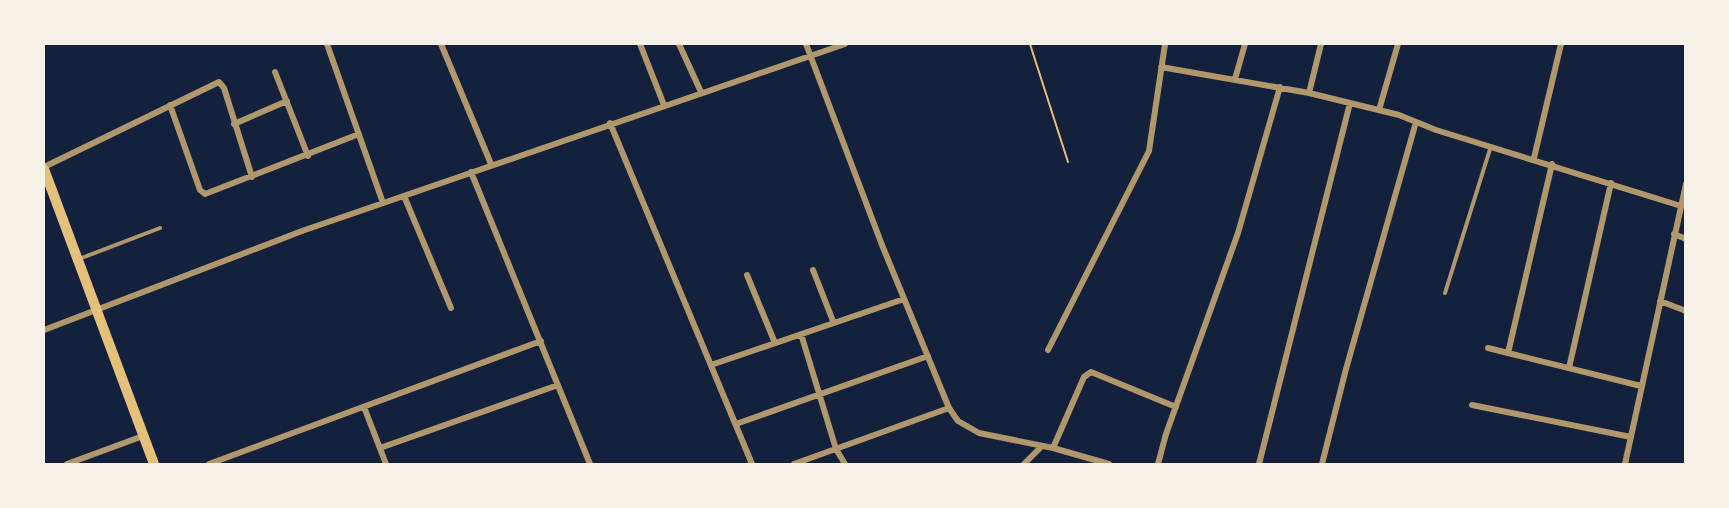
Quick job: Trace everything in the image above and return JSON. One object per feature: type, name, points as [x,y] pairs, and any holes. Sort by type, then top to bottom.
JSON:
[{"type":"main road","points":[[44,168],[154,465]]},
{"type":"street","points":[[327,44],[383,203]]},
{"type":"street","points":[[441,44],[491,164]]},
{"type":"street","points":[[640,44],[664,105]]},
{"type":"street","points":[[679,44],[701,92]]},
{"type":"street","points":[[806,44],[904,299],[949,408],[958,422],[968,429],[1053,448],[1109,465]]},
{"type":"street","points":[[44,330],[491,164],[845,44]]},
{"type":"street","points":[[1048,350],[1149,151],[1165,44]]},
{"type":"street","points":[[1235,79],[1245,44]]},
{"type":"street","points":[[1309,93],[1321,44]]},
{"type":"street","points":[[1379,110],[1398,44]]},
{"type":"street","points":[[1534,158],[1561,44]]},
{"type":"street","points":[[1161,67],[1280,87],[1379,110],[1681,206]]},
{"type":"street","points":[[275,72],[308,156]]},
{"type":"street","points":[[44,168],[219,82],[224,88],[252,177]]},
{"type":"street","points":[[1158,465],[1176,407],[1241,224],[1280,87]]},
{"type":"street","points":[[234,124],[287,101]]},
{"type":"street","points":[[1259,465],[1350,103]]},
{"type":"street","points":[[170,105],[202,193],[209,194],[359,134]]},
{"type":"street","points":[[1322,465],[1346,369],[1416,122]]},
{"type":"street","points":[[610,123],[752,465]]},
{"type":"street","points":[[1508,353],[1552,164]]},
{"type":"street","points":[[471,172],[590,465]]},
{"type":"street","points":[[1569,368],[1611,183]]},
{"type":"street","points":[[1625,465],[1686,184]]},
{"type":"street","points":[[404,196],[452,308]]},
{"type":"street","points":[[1674,234],[1686,239]]},
{"type":"street","points":[[813,270],[834,321]]},
{"type":"street","points":[[747,275],[775,343]]},
{"type":"street","points":[[711,365],[834,321],[904,299]]},
{"type":"street","points":[[1660,300],[1686,311]]},
{"type":"street","points":[[801,334],[836,449],[845,465]]},
{"type":"street","points":[[209,465],[541,341]]},
{"type":"street","points":[[1488,348],[1641,386]]},
{"type":"street","points":[[736,424],[928,356]]},
{"type":"street","points":[[1053,448],[1084,377],[1092,372],[1176,407]]},
{"type":"street","points":[[380,448],[558,385]]},
{"type":"street","points":[[1472,405],[1631,437]]},
{"type":"street","points":[[364,406],[386,465]]},
{"type":"street","points":[[794,465],[949,408]]},
{"type":"street","points":[[66,465],[143,436]]},
{"type":"street","points":[[1024,465],[1042,446]]},
{"type":"lane","points":[[1445,293],[1491,145]]},
{"type":"lane","points":[[78,260],[160,228]]},
{"type":"path","points":[[1030,44],[1068,162]]}]
